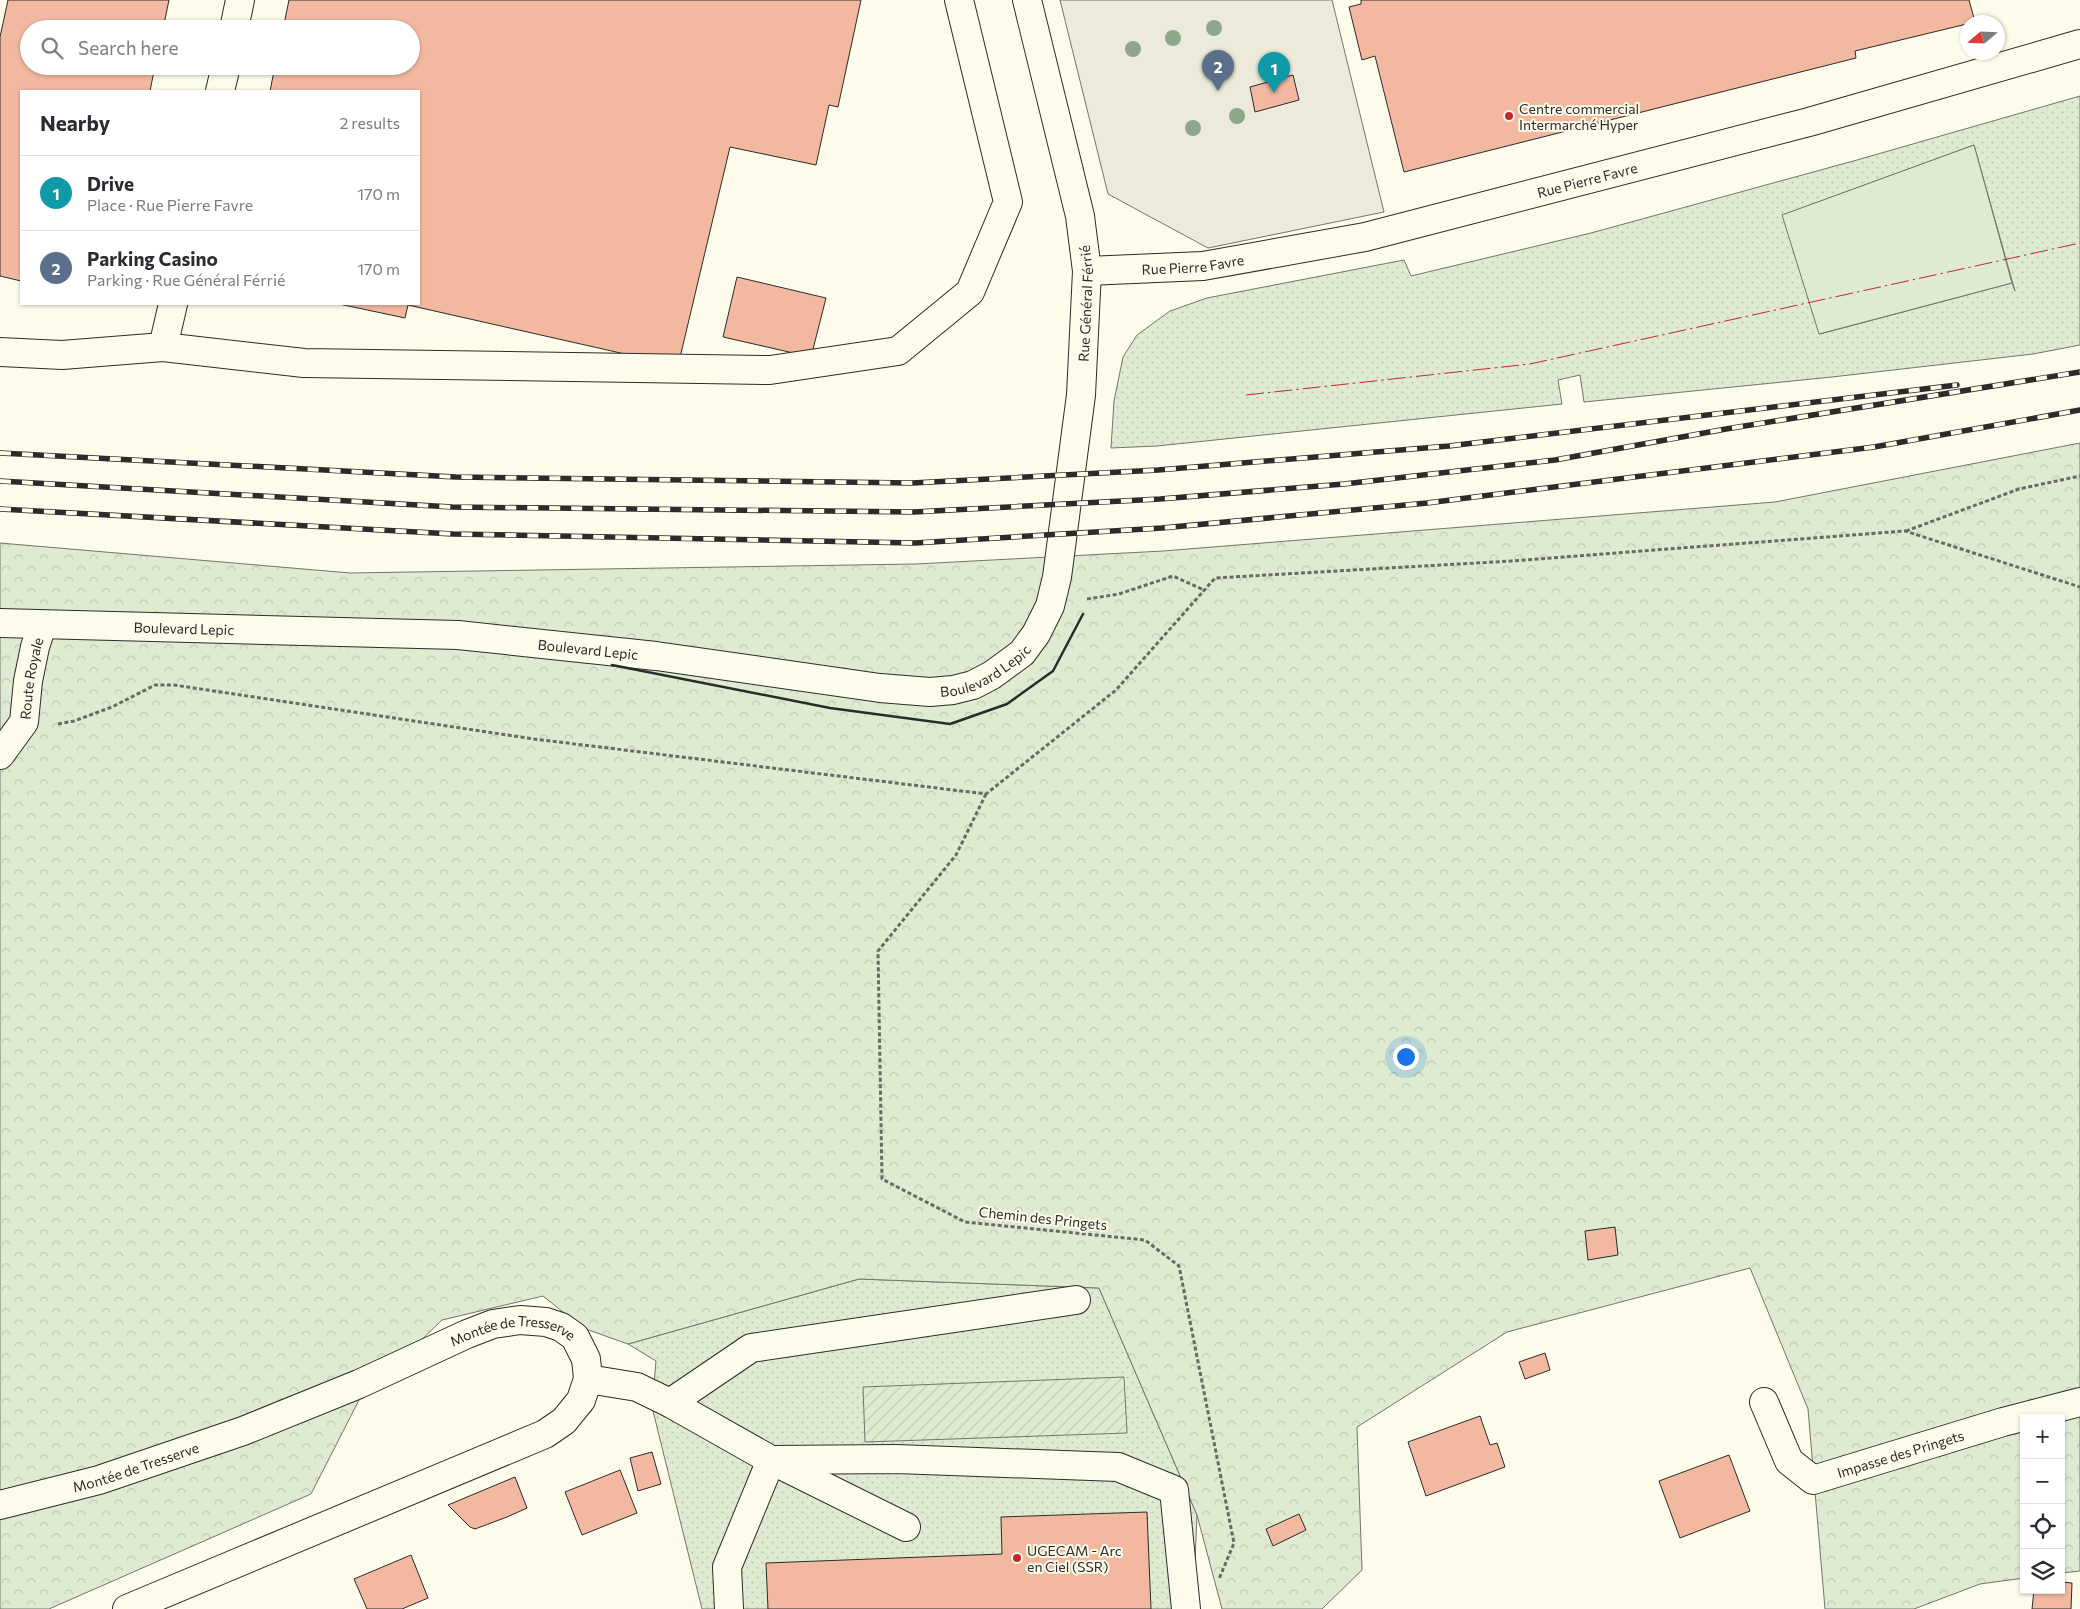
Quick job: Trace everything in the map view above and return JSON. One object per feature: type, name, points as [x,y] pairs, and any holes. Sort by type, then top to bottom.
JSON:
[{"type":"street","points":[[236,20],[240,0]]},
{"type":"street","points":[[0,352],[62,355],[163,347],[304,363],[770,370],[898,351],[970,292],[1008,202],[959,0]]},
{"type":"street","name":"Rue Général Férrié","points":[[1027,0],[1080,216],[1087,271],[1081,395],[1065,521]]},
{"type":"street","name":"Rue Pierre Favre","points":[[1087,271],[1203,266],[1365,237],[1809,122],[2080,44]]},
{"type":"street","points":[[220,90],[224,75]]},
{"type":"street","points":[[163,347],[173,305]]},
{"type":"street","name":"Boulevard Lepic","points":[[0,623],[42,626],[458,635],[656,656],[880,688],[930,692],[953,690],[973,685],[1009,664],[1022,653],[1036,634],[1050,606],[1057,577],[1065,521]]},
{"type":"street","name":"Route Royale","points":[[2,750],[24,722],[28,681],[42,626]]},
{"type":"street","points":[[670,1402],[751,1348],[1076,1300]]},
{"type":"street","name":"Montée de Tresserve","points":[[0,1505],[100,1480],[243,1431],[359,1384],[493,1324],[520,1320],[546,1322],[561,1327],[575,1338],[586,1359],[588,1378]]},
{"type":"street","points":[[127,1609],[545,1434],[564,1421],[580,1400],[588,1378],[637,1387],[670,1402],[771,1460],[906,1527]]},
{"type":"street","name":"Impasse des Pringets","points":[[1764,1402],[1789,1460],[1814,1480],[2003,1422],[2080,1402]]},
{"type":"street","points":[[771,1460],[896,1459],[1118,1467],[1174,1490],[1186,1609]]},
{"type":"street","points":[[729,1609],[727,1567],[771,1460]]},
{"type":"path","points":[[1905,532],[2019,489],[2080,476]]},
{"type":"path","points":[[1050,606],[1119,594],[1173,576],[1204,590]]},
{"type":"path","name":"Chemin des Pringets","points":[[986,794],[956,855],[878,951],[882,1179],[966,1222],[1145,1240],[1180,1266],[1234,1543],[1217,1584]]},
{"type":"green space","points":[[2080,96],[2080,345],[2033,354],[1832,377],[1584,402],[1580,375],[1558,380],[1562,404],[1157,446],[1111,448],[1114,401],[1123,357],[1137,335],[1170,311],[1207,298],[1404,260],[1411,276],[1591,233]],"holes":[[[1974,145],[2015,291],[2012,283],[1820,334],[1783,215]]]},
{"type":"green space","points":[[1974,145],[2012,283],[1819,334],[1782,215]]},
{"type":"green space","points":[[2080,443],[2080,1571],[2065,1573],[2065,1414],[2020,1414],[2020,1579],[1980,1584],[1914,1609],[1825,1609],[1808,1409],[1750,1268],[1507,1332],[1357,1427],[1362,1570],[1322,1609],[1222,1609],[1197,1515],[1099,1288],[859,1279],[628,1344],[583,1328],[543,1296],[442,1320],[359,1400],[311,1494],[49,1609],[0,1609],[0,543],[350,573],[916,564],[1163,551],[1775,502]]},
{"type":"green space","points":[[859,1279],[1099,1288],[1197,1515],[1193,1609],[702,1609],[652,1407],[656,1361],[628,1344]]},
{"type":"green space","points":[[1124,1377],[1127,1433],[865,1442],[863,1387]]},
{"type":"shaded area","points":[[1060,0],[1332,0],[1384,212],[1208,248],[1108,194]]},
{"type":"building","points":[[8,0],[169,0],[165,20],[20,20],[20,75],[153,75],[150,90],[20,90],[20,281],[0,276],[0,37]]},
{"type":"building","points":[[289,0],[861,0],[838,107],[829,105],[816,165],[730,147],[678,366],[408,305],[420,305],[420,90],[270,90],[273,75],[420,75],[420,20],[285,20]]},
{"type":"building","name":"Centre commercial Intermarché Hyper","points":[[1361,0],[1969,0],[1973,15],[1960,15],[1960,26],[1855,51],[1856,58],[1404,172],[1375,56],[1362,60],[1349,7],[1361,4]]},
{"type":"building","points":[[1293,75],[1299,100],[1255,112],[1250,87]]},
{"type":"building","points":[[737,277],[826,298],[811,357],[723,337]]},
{"type":"building","points":[[344,305],[408,305],[405,318]]},
{"type":"building","points":[[1615,1227],[1618,1255],[1588,1260],[1585,1231]]},
{"type":"building","points":[[1545,1353],[1550,1370],[1525,1379],[1519,1362]]},
{"type":"building","points":[[1480,1416],[1490,1445],[1497,1443],[1505,1467],[1426,1496],[1408,1442]]},
{"type":"building","points":[[652,1452],[661,1484],[638,1491],[630,1458]]},
{"type":"building","points":[[1729,1455],[1750,1511],[1680,1538],[1659,1481]]},
{"type":"building","points":[[620,1470],[637,1513],[582,1535],[565,1492]]},
{"type":"building","points":[[515,1477],[527,1508],[507,1517],[475,1529],[470,1527],[448,1505]]},
{"type":"building","name":"UGECAM - Arc en Ciel (SSR)","points":[[1147,1512],[1151,1609],[768,1609],[766,1563],[1002,1554],[1001,1517]]},
{"type":"building","points":[[1299,1514],[1306,1530],[1273,1546],[1266,1529]]},
{"type":"building","points":[[411,1555],[428,1598],[402,1609],[367,1609],[354,1579]]},
{"type":"building","points":[[2065,1582],[2072,1583],[2071,1609],[2032,1609],[2034,1594],[2065,1594]]},
{"type":"railway","points":[[0,481],[452,507],[914,512],[1160,499],[1344,484],[1555,460],[1726,429],[2080,372]]},
{"type":"railway","points":[[0,453],[456,477],[912,483],[1158,470],[1449,446],[1957,385]]},
{"type":"railway","points":[[0,509],[453,534],[915,543],[1162,528],[1427,503],[1874,447],[2080,410]]},
{"type":"wall","points":[[612,665],[830,708],[950,724],[1007,704],[1053,671],[1083,614]]},
{"type":"power","points":[[1246,395],[1530,364],[2080,243]]},
{"type":"place","name":"Parking Casino","points":[[1218,91]]},
{"type":"place","name":"Drive","points":[[1274,93]]},
{"type":"place","name":"Centre commercial Intermarché Hyper","points":[[1509,116]]},
{"type":"place","name":"UGECAM - Arc en Ciel (SSR)","points":[[1017,1558]]}]
